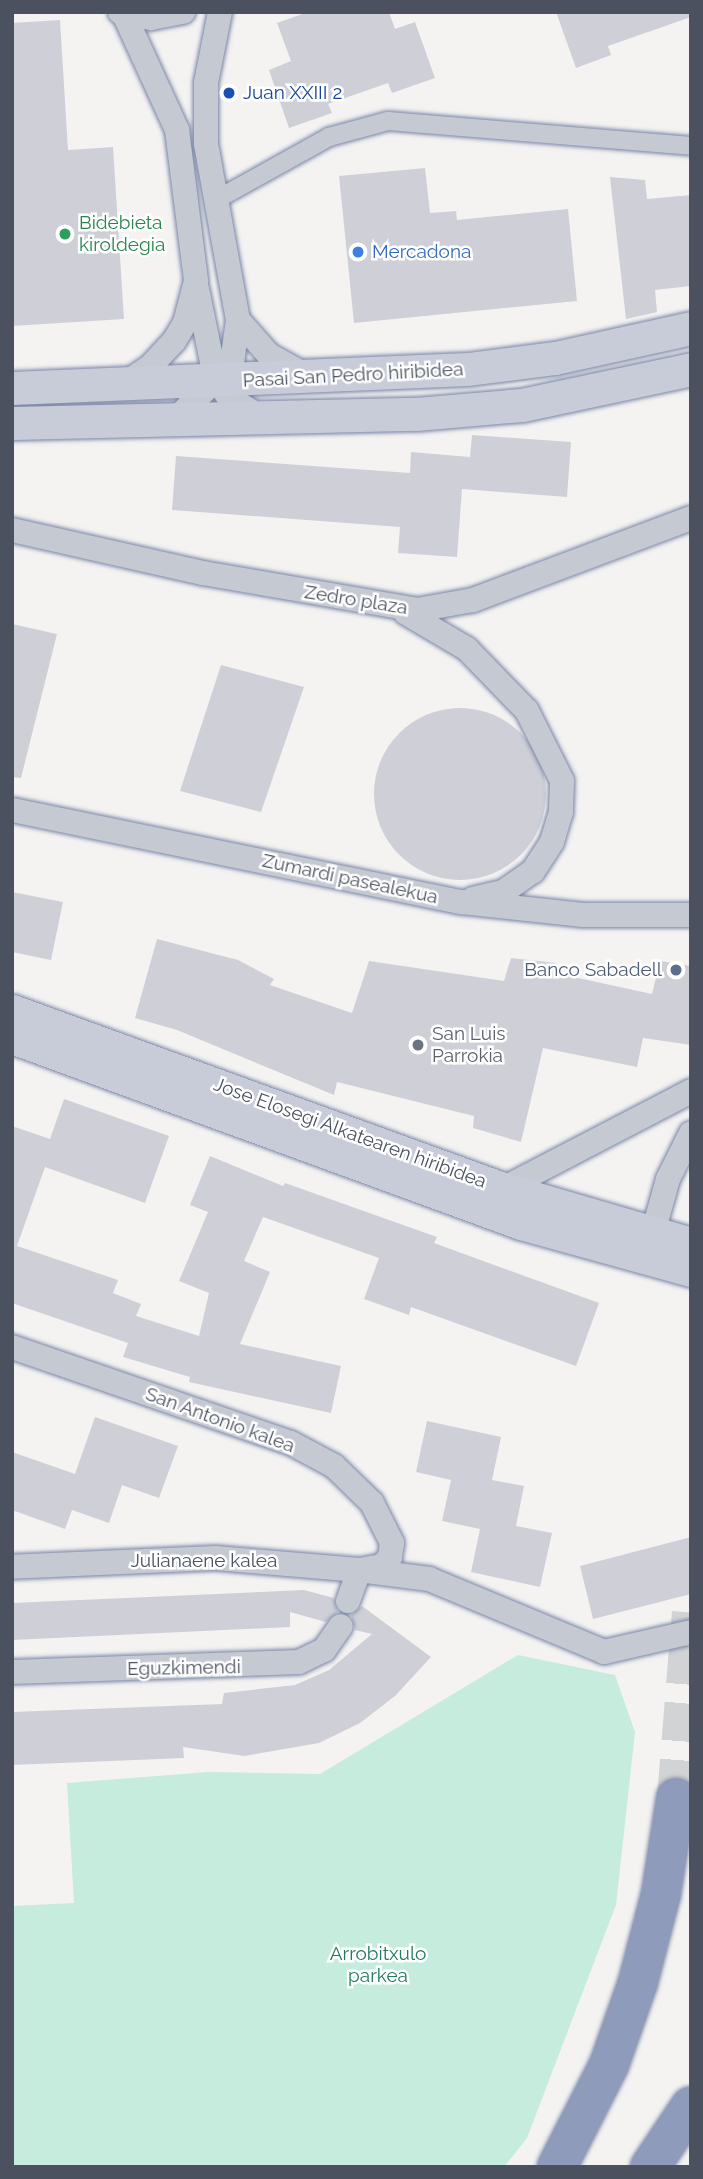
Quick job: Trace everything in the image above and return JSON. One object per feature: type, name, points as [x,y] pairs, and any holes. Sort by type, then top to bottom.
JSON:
[{"type":"highway","points":[[557,2167],[608,2065],[638,1982],[661,1894],[676,1798]]},
{"type":"highway","points":[[650,2167],[691,2106]]},
{"type":"main road","name":"Pasai San Pedro hiribidea","points":[[12,388],[311,378],[468,369],[555,358],[691,328]]},
{"type":"main road","name":"Pasai San Pedro hiribidea","points":[[12,423],[264,419],[522,405],[691,369]]},
{"type":"main road","name":"Jose Elosegi Alkatearen hiribidea","points":[[12,1011],[503,1189],[649,1247],[691,1270]]},
{"type":"main road","name":"Jose Elosegi Alkatearen hiribidea","points":[[12,1037],[520,1223],[649,1247],[691,1244]]},
{"type":"street","points":[[122,13],[151,18],[183,12]]},
{"type":"street","points":[[173,422],[217,381],[236,352],[238,320],[214,201],[205,110],[220,12]]},
{"type":"street","points":[[122,13],[177,130],[196,281],[217,381],[240,407],[264,419]]},
{"type":"street","points":[[214,201],[329,137],[388,121],[691,146]]},
{"type":"street","points":[[126,383],[161,358],[174,341],[185,323],[196,281]]},
{"type":"street","points":[[238,320],[269,355],[311,378]]},
{"type":"street","name":"Zedro plaza","points":[[12,530],[397,609],[436,609],[473,600],[691,518]]},
{"type":"street","points":[[467,649],[461,623],[473,600]]},
{"type":"street","points":[[397,609],[435,626],[467,649],[527,711],[547,743],[562,781],[561,812],[552,842],[533,871],[503,892],[462,902]]},
{"type":"street","name":"Zumardi pasealekua","points":[[12,810],[462,902],[583,915],[691,915]]},
{"type":"street","points":[[503,1189],[691,1091]]},
{"type":"street","points":[[649,1247],[668,1178],[691,1133]]},
{"type":"street","name":"San Antonio kalea","points":[[12,1347],[290,1443],[334,1466],[372,1503],[391,1550],[429,1579],[604,1652],[691,1632]]},
{"type":"street","name":"Julianaene kalea","points":[[12,1567],[215,1558],[359,1570],[382,1566],[391,1550]]},
{"type":"street","points":[[348,1601],[359,1570]]},
{"type":"street","name":"San Antonio kalea","points":[[359,1570],[429,1579]]},
{"type":"street","name":"Eguzkimendi","points":[[12,1672],[299,1662],[324,1650],[341,1626]]},
{"type":"green space","name":"Arrobitxulo parkea","points":[[518,1655],[615,1675],[635,1732],[616,1905],[527,2138],[504,2167],[12,2167],[12,1906],[74,1903],[67,1783],[208,1772],[320,1774]]},
{"type":"building","points":[[308,12],[389,12],[395,29],[415,22],[435,78],[392,93],[388,83],[328,104],[332,113],[289,128],[269,70],[291,61],[277,23]]},
{"type":"building","points":[[556,12],[691,12],[691,17],[608,46],[611,55],[576,68]]},
{"type":"building","name":"Bidebieta kiroldegia","points":[[60,20],[68,150],[113,147],[124,319],[12,326],[12,23]]},
{"type":"building","points":[[425,168],[430,213],[456,211],[457,220],[568,209],[577,301],[354,323],[339,176]]},
{"type":"building","points":[[610,177],[645,180],[647,199],[691,195],[691,286],[655,290],[657,312],[626,319]]},
{"type":"building","points":[[472,435],[571,442],[567,497],[462,489],[457,557],[398,553],[400,527],[172,510],[176,456],[410,473],[411,452],[470,457]]},
{"type":"building","points":[[12,624],[57,634],[21,778],[12,777]]},
{"type":"building","points":[[221,665],[304,687],[261,812],[180,791]]},
{"type":"building","points":[[460,708],[493,715],[521,733],[539,761],[546,794],[539,827],[521,855],[493,873],[460,880],[427,873],[399,855],[381,827],[374,794],[381,761],[399,733],[427,715]]},
{"type":"building","points":[[12,892],[63,902],[51,960],[12,952]]},
{"type":"building","points":[[157,939],[238,960],[274,979],[270,985],[352,1013],[369,961],[504,981],[511,958],[556,963],[555,973],[652,994],[660,961],[691,966],[691,1045],[643,1038],[637,1067],[543,1048],[521,1142],[473,1128],[474,1116],[337,1082],[334,1095],[177,1030],[135,1018]]},
{"type":"building","points":[[64,1099],[169,1136],[145,1203],[45,1167],[17,1246],[118,1280],[113,1293],[141,1304],[136,1316],[199,1336],[209,1293],[179,1281],[208,1212],[190,1205],[210,1156],[283,1186],[285,1183],[437,1237],[434,1243],[599,1303],[576,1366],[411,1307],[409,1315],[364,1299],[379,1258],[263,1217],[244,1261],[270,1272],[240,1344],[341,1366],[331,1413],[189,1382],[190,1377],[123,1357],[128,1343],[12,1303],[12,1126],[50,1139]]},
{"type":"building","points":[[95,1417],[178,1446],[159,1498],[122,1485],[109,1523],[72,1510],[65,1529],[12,1510],[12,1452],[75,1474]]},
{"type":"building","points":[[427,1421],[501,1437],[492,1480],[524,1486],[516,1526],[552,1533],[540,1587],[471,1572],[480,1529],[442,1521],[451,1480],[416,1472]]},
{"type":"building","points":[[691,1537],[691,1594],[593,1619],[580,1566]]},
{"type":"building","points":[[304,1590],[334,1598],[338,1612],[326,1622],[290,1612],[290,1627],[12,1640],[12,1603]]},
{"type":"building","points":[[362,1606],[431,1657],[395,1696],[360,1723],[319,1743],[244,1756],[183,1747],[184,1758],[12,1765],[12,1712],[222,1704],[224,1693],[295,1685],[329,1670],[372,1634],[355,1630],[351,1615]]},
{"type":"tunnel","points":[[676,1798],[691,1613]]},
{"type":"place","name":"Juan XXIII 2","points":[[229,93]]},
{"type":"place","name":"Bidebieta kiroldegia","points":[[65,234]]},
{"type":"place","name":"Mercadona","points":[[358,252]]},
{"type":"place","name":"Banco Sabadell","points":[[676,970]]},
{"type":"place","name":"San Luis Parrokia","points":[[418,1045]]}]
